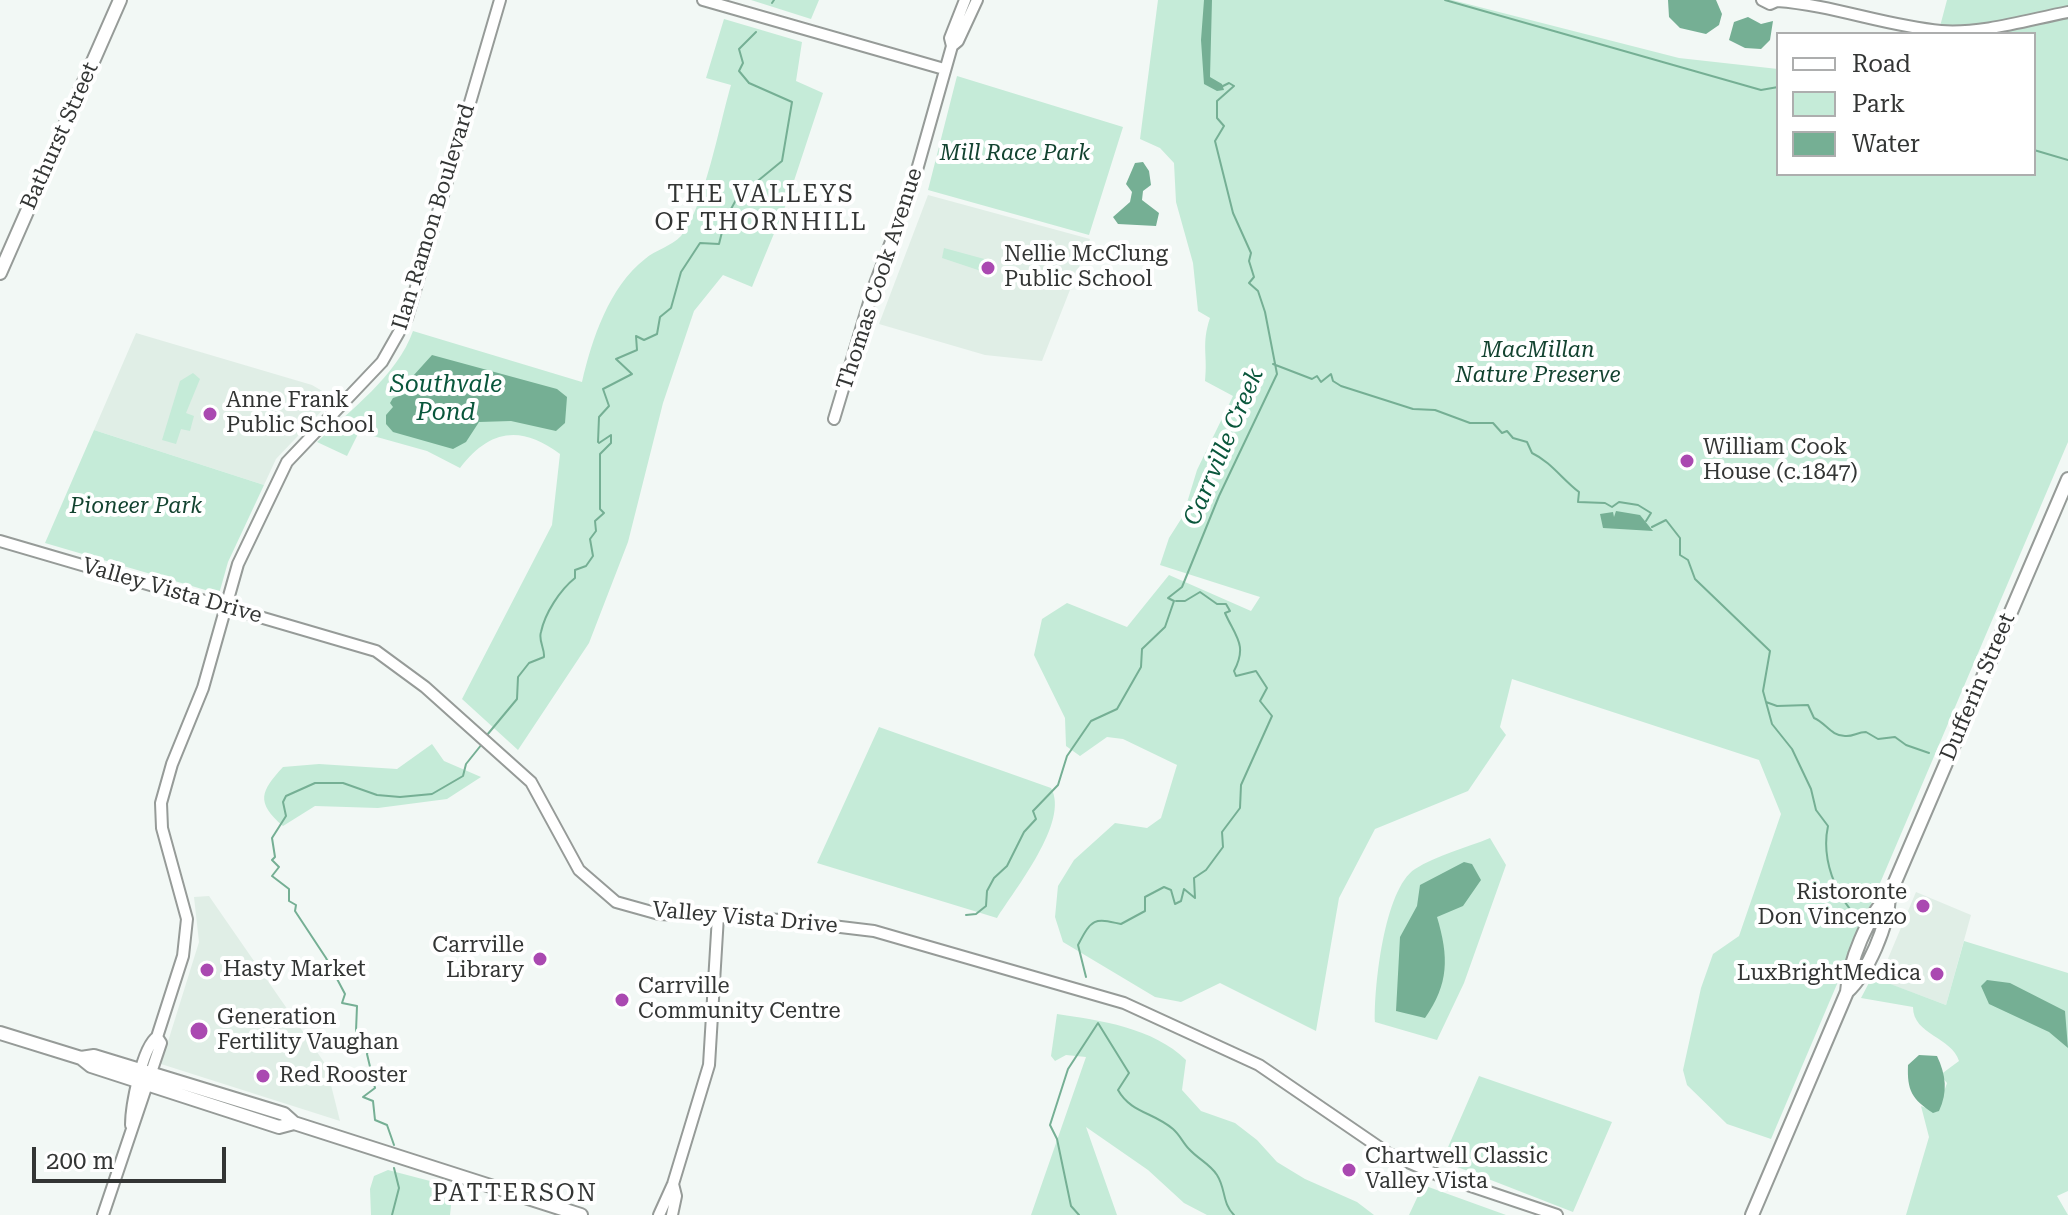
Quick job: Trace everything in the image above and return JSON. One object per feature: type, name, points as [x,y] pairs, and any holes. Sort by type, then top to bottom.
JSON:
[{"type":"main road","name":"Bathurst Street","points":[[0,273],[120,0]]},
{"type":"main road","name":"Dufferin Street","points":[[1752,1215],[1847,992],[1848,975],[1878,906],[1889,896],[2068,479]]},
{"type":"main road","points":[[0,1033],[81,1058],[91,1066],[284,1114],[294,1123],[581,1215]]},
{"type":"street","name":"Ilan Ramon Boulevard","points":[[103,1215],[131,1125],[131,1111],[161,1043],[157,1037],[183,956],[187,919],[162,828],[161,803],[172,764],[203,688],[238,564],[287,462],[382,362],[403,326],[500,0]]},
{"type":"street","points":[[703,0],[944,69]]},
{"type":"street","name":"Thomas Cook Avenue","points":[[952,46],[950,38],[965,0]]},
{"type":"street","name":"Thomas Cook Avenue","points":[[834,419],[874,286],[913,184],[944,69],[952,46],[958,41],[977,0]]},
{"type":"street","points":[[1762,0],[1770,4],[1778,1],[1801,2],[1952,31],[2068,12]]},
{"type":"street","name":"Valley Vista Drive","points":[[0,541],[376,651],[425,687],[531,782],[579,870],[596,888],[616,902],[659,914],[718,916],[874,931],[1124,1003],[1254,1062],[1389,1154],[1438,1175],[1557,1215]]},
{"type":"street","points":[[659,1215],[673,1184],[709,1065],[718,916]]},
{"type":"street","points":[[672,1215],[676,1196],[673,1184]]},
{"type":"shaded area","name":"Nellie McClung Public School","points":[[928,195],[1090,239],[1042,361],[985,355],[879,324]]},
{"type":"shaded area","name":"Anne Frank Public School","points":[[136,333],[312,385],[334,398],[276,459],[264,485],[94,430]]},
{"type":"shaded area","points":[[1916,892],[1971,915],[1946,1005],[1879,980]]},
{"type":"shaded area","points":[[209,896],[326,1065],[340,1121],[161,1064],[199,942],[194,897]]},
{"type":"green space","points":[[751,0],[819,0],[811,19]]},
{"type":"green space","name":"MacMillan Nature Preserve","points":[[1158,0],[1452,0],[1679,58],[1776,69],[1776,176],[2036,176],[2036,32],[1939,32],[1947,0],[2068,0],[2068,442],[1771,1139],[1727,1124],[1687,1085],[1683,1070],[1701,988],[1713,954],[1739,936],[1781,814],[1759,760],[1512,679],[1500,727],[1506,735],[1468,791],[1375,829],[1339,898],[1316,1031],[1220,983],[1181,1002],[1155,997],[1063,942],[1055,917],[1058,886],[1074,860],[1115,823],[1147,828],[1161,818],[1177,765],[1123,739],[1107,737],[1080,756],[1066,746],[1065,718],[1034,655],[1042,619],[1067,603],[1127,627],[1169,575],[1251,611],[1260,597],[1160,565],[1169,538],[1183,516],[1197,470],[1233,396],[1205,381],[1205,343],[1210,318],[1198,311],[1193,263],[1176,202],[1174,163],[1160,148],[1140,139]]},
{"type":"green space","points":[[724,19],[802,42],[796,81],[823,93],[787,202],[752,287],[723,275],[694,311],[663,403],[628,542],[589,643],[518,750],[462,699],[552,525],[560,454],[532,438],[507,436],[483,445],[460,468],[427,451],[359,432],[347,456],[317,442],[384,377],[396,363],[413,331],[582,382],[597,332],[621,284],[645,259],[681,236],[697,206],[731,85],[706,78]]},
{"type":"green space","name":"Mill Race Park","points":[[957,76],[1123,127],[1089,235],[928,190]]},
{"type":"green space","points":[[944,248],[988,260],[987,273],[942,258]]},
{"type":"green space","points":[[193,373],[200,379],[186,413],[194,416],[190,431],[181,429],[176,444],[162,440],[180,381]]},
{"type":"green space","name":"Pioneer Park","points":[[94,430],[264,485],[228,562],[219,594],[45,543]]},
{"type":"green space","points":[[879,727],[1051,788],[1055,802],[1047,836],[997,918],[817,863]]},
{"type":"green space","points":[[432,744],[444,761],[481,777],[447,799],[378,808],[315,806],[283,826],[265,803],[266,790],[283,767],[319,764],[397,769]]},
{"type":"green space","points":[[1490,838],[1506,865],[1464,983],[1437,1040],[1375,1022],[1376,987],[1383,940],[1388,917],[1404,880],[1424,864]]},
{"type":"green space","points":[[1964,941],[2068,973],[2068,1191],[2057,1196],[2068,1215],[1906,1215],[1929,1137],[1921,1106],[1937,1112],[1947,1083],[1940,1075],[1959,1061],[1949,1046],[1919,1024],[1913,1007],[1861,998],[1872,977],[1946,1005]]},
{"type":"green space","points":[[1057,1014],[1125,1027],[1173,1049],[1186,1060],[1182,1090],[1201,1111],[1235,1123],[1257,1140],[1277,1162],[1305,1179],[1357,1202],[1374,1215],[1207,1215],[1184,1203],[1148,1170],[1086,1127],[1117,1215],[1031,1215],[1086,1057],[1066,1055],[1055,1061],[1051,1056]]},
{"type":"green space","points":[[1479,1076],[1612,1122],[1573,1212],[1442,1161]]},
{"type":"green space","points":[[388,1170],[453,1187],[450,1215],[371,1215],[370,1189],[374,1176]]},
{"type":"green space","points":[[1423,1185],[1506,1215],[1409,1215]]},
{"type":"water","points":[[1204,0],[1212,0],[1210,77],[1222,84],[1224,90],[1217,91],[1204,84],[1201,40]]},
{"type":"water","points":[[1668,0],[1716,0],[1722,14],[1719,25],[1706,34],[1680,28],[1669,17]]},
{"type":"water","points":[[1748,17],[1761,24],[1773,21],[1770,40],[1761,49],[1745,48],[1729,40],[1734,22]]},
{"type":"water","points":[[1143,162],[1149,171],[1151,185],[1143,191],[1142,200],[1159,213],[1156,226],[1118,224],[1113,217],[1130,202],[1132,192],[1126,184],[1135,163]]},
{"type":"water","name":"Southvale Pond","points":[[432,355],[557,389],[567,397],[565,423],[556,431],[511,421],[479,422],[466,442],[453,449],[393,432],[386,424],[386,415],[393,407],[390,403],[393,398],[405,394],[404,386]]},
{"type":"water","points":[[1616,511],[1640,515],[1653,531],[1603,528],[1600,514],[1613,512],[1614,517]]},
{"type":"water","points":[[1464,862],[1472,864],[1481,880],[1463,906],[1437,917],[1445,958],[1439,994],[1425,1018],[1396,1011],[1400,937],[1417,906],[1420,885]]},
{"type":"water","points":[[1987,980],[2010,983],[2065,1011],[2068,1048],[2049,1032],[1989,1004],[1981,986]]},
{"type":"water","points":[[1919,1055],[1937,1056],[1942,1070],[1944,1097],[1939,1111],[1933,1113],[1916,1099],[1910,1088],[1908,1065]]},
{"type":"waterway","points":[[1445,0],[1761,90],[1776,87]]},
{"type":"waterway","points":[[598,442],[599,417],[609,406],[603,389],[632,374],[616,359],[637,350],[636,336],[644,340],[657,334],[660,317],[671,308],[681,272],[700,243],[719,244],[725,220],[737,198],[782,161],[792,102],[749,83],[739,71],[743,63],[739,49],[756,32]]},
{"type":"waterway","name":"Carrville Creek","points":[[966,915],[976,914],[986,906],[987,891],[994,878],[1007,866],[1024,832],[1036,819],[1033,811],[1058,785],[1067,756],[1091,721],[1117,709],[1141,667],[1142,649],[1165,627],[1174,601],[1168,598],[1182,587],[1219,496],[1277,374],[1265,312],[1258,291],[1249,283],[1254,277],[1249,261],[1251,253],[1233,213],[1215,141],[1224,126],[1217,118],[1217,101],[1234,86],[1229,83],[1221,87]]},
{"type":"waterway","points":[[2036,151],[2068,160]]},
{"type":"waterway","points":[[1273,364],[1312,379],[1317,376],[1321,382],[1331,374],[1333,381],[1341,386],[1413,409],[1435,410],[1470,423],[1493,423],[1502,433],[1507,431],[1513,438],[1527,442],[1532,453],[1579,492],[1578,502],[1605,503],[1612,507],[1619,502],[1638,505],[1651,513],[1646,521]]},
{"type":"waterway","points":[[487,735],[517,699],[518,677],[529,663],[544,657],[540,635],[554,602],[575,578],[575,570],[586,566],[593,556],[590,539],[596,531],[595,521],[604,513],[600,509],[600,454],[611,443],[611,435],[599,443]]},
{"type":"waterway","points":[[1652,527],[1666,520],[1680,538],[1680,555],[1688,560],[1695,579],[1770,651],[1763,691],[1772,724],[1792,749],[1811,789],[1816,810],[1828,826],[1827,851],[1832,876],[1843,899],[1859,919]]},
{"type":"waterway","name":"Carrville Creek","points":[[1086,977],[1078,945],[1095,922],[1121,924],[1145,911],[1145,897],[1164,887],[1171,890],[1175,904],[1181,901],[1184,889],[1195,898],[1194,878],[1206,870],[1223,847],[1222,832],[1240,808],[1241,785],[1272,716],[1260,701],[1267,688],[1256,671],[1236,676],[1234,671],[1240,647],[1225,613],[1230,611],[1226,604],[1217,604],[1200,592],[1185,601],[1176,601]]},
{"type":"waterway","points":[[1766,702],[1777,706],[1808,705],[1814,718],[1832,732],[1850,736],[1866,732],[1878,739],[1895,737],[1906,745],[1929,753]]},
{"type":"waterway","points":[[394,1145],[387,1125],[375,1120],[373,1101],[363,1097],[375,1088],[367,1054],[370,1044],[356,1031],[357,1006],[342,1003],[345,994],[295,911],[296,905],[289,901],[289,889],[272,876],[279,867],[272,860],[275,857],[272,838],[286,816],[283,802],[286,796],[315,783],[343,783],[377,795],[400,797],[432,794],[463,776],[466,764],[482,744]]},
{"type":"waterway","points":[[1079,1215],[1071,1206],[1057,1139],[1050,1125],[1068,1069],[1098,1023],[1129,1073],[1118,1090],[1123,1098],[1173,1129],[1189,1149],[1211,1168],[1220,1180],[1234,1215]]},
{"type":"waterway","points":[[392,1215],[399,1188],[394,1168]]},
{"type":"place","name":"Nellie McClung Public School","points":[[988,268]]},
{"type":"place","name":"Anne Frank Public School","points":[[210,414]]},
{"type":"place","name":"William Cook House (c.1847)","points":[[1687,461]]},
{"type":"place","name":"Ristoronte Don Vincenzo","points":[[1923,906]]},
{"type":"place","name":"Carrville Library","points":[[540,959]]},
{"type":"place","name":"Hasty Market","points":[[207,970]]},
{"type":"place","name":"LuxBrightMedica","points":[[1937,974]]},
{"type":"place","name":"Carrville Community Centre","points":[[622,1000]]},
{"type":"place","name":"Generation Fertility Vaughan","points":[[199,1031]]},
{"type":"place","name":"Red Rooster","points":[[263,1076]]},
{"type":"place","name":"Chartwell Classic Valley Vista","points":[[1349,1170]]},
{"type":"district","name":"THE VALLEYS OF THORNHILL","points":[[761,209]]},
{"type":"district","name":"PATTERSON","points":[[515,1194]]}]
